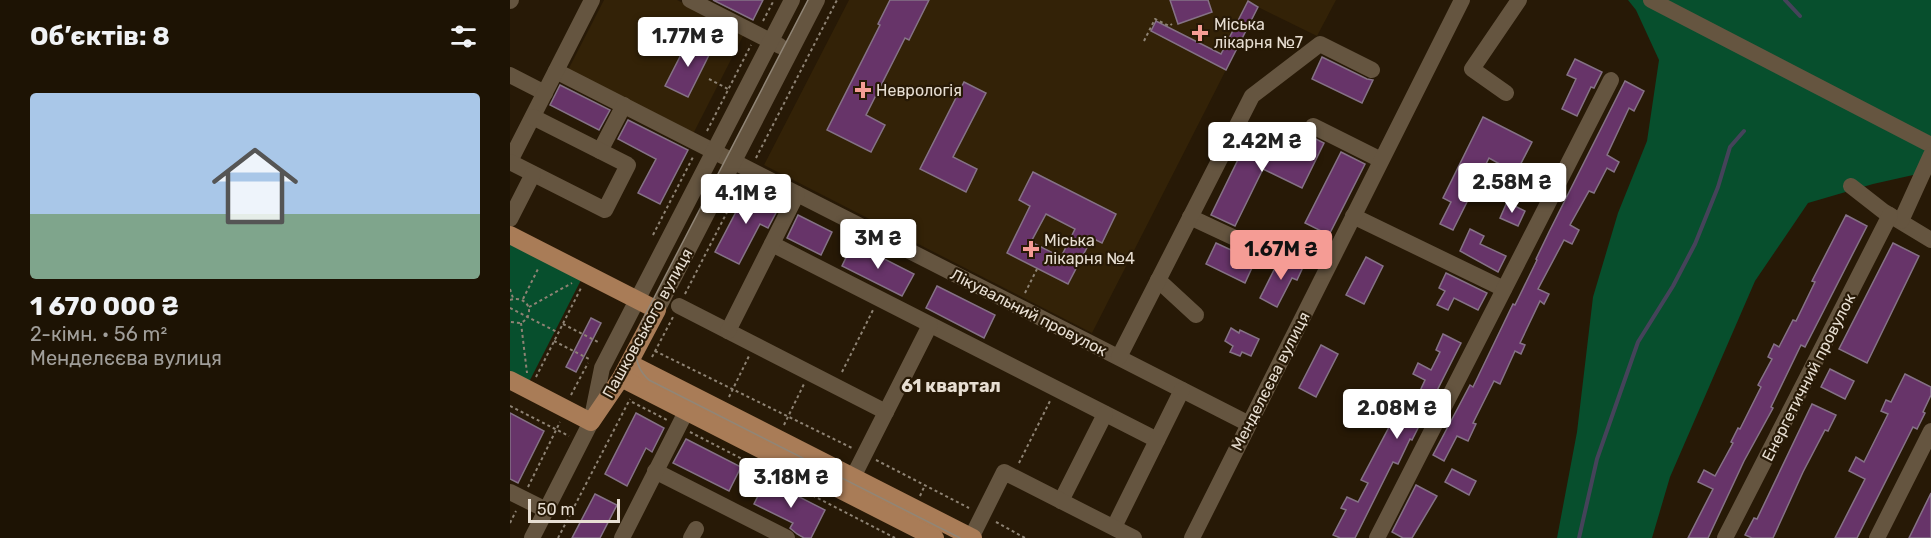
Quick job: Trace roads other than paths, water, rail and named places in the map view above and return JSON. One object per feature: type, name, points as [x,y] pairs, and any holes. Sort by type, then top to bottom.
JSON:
[{"type":"main road","points":[[510,235],[657,310]]},
{"type":"main road","name":"Пашковського вулиця","points":[[591,422],[625,370],[657,310]]},
{"type":"main road","points":[[625,370],[686,411],[972,538]]},
{"type":"main road","points":[[510,380],[591,422]]},
{"type":"main road","points":[[686,411],[722,410],[777,438],[935,538]]},
{"type":"street","points":[[532,117],[628,165],[605,210],[510,161],[532,117],[592,0]]},
{"type":"street","points":[[690,0],[790,51]]},
{"type":"street","name":"Пашковського вулиця","points":[[532,538],[591,422],[596,364],[604,347],[637,300],[792,0]]},
{"type":"street","name":"Пашковського вулиця","points":[[657,310],[817,0]]},
{"type":"street","name":"Менделєєва вулиця","points":[[1192,538],[1462,0]]},
{"type":"street","points":[[1506,93],[1472,69],[1519,0]]},
{"type":"street","points":[[1651,0],[1931,145]]},
{"type":"street","points":[[1119,357],[1252,96],[1320,44],[1372,70]]},
{"type":"street","name":"Лікувальний провулок","points":[[556,71],[1249,424]]},
{"type":"street","points":[[510,75],[545,93]]},
{"type":"street","points":[[1377,538],[1611,80]]},
{"type":"street","points":[[600,151],[624,105]]},
{"type":"street","points":[[1314,126],[1381,160]]},
{"type":"street","name":"Енергетичний провулок","points":[[1725,538],[1931,155]]},
{"type":"street","points":[[510,219],[533,174]]},
{"type":"street","points":[[1851,186],[1931,240]]},
{"type":"street","points":[[728,331],[797,194]]},
{"type":"street","points":[[1353,216],[1504,289]]},
{"type":"street","points":[[1190,217],[1267,253],[1284,247]]},
{"type":"street","points":[[772,244],[1157,440]]},
{"type":"street","points":[[1158,280],[1196,315]]},
{"type":"street","points":[[679,306],[886,412]]},
{"type":"street","points":[[849,485],[930,325]]},
{"type":"street","points":[[604,347],[625,370]]},
{"type":"street","points":[[596,364],[625,370]]},
{"type":"street","points":[[1113,527],[1182,390]]},
{"type":"street","points":[[622,538],[686,411]]},
{"type":"street","points":[[1061,501],[1105,414]]},
{"type":"street","points":[[1877,538],[1931,431]]},
{"type":"street","points":[[656,471],[787,538]]},
{"type":"street","points":[[972,538],[1005,472],[1134,538]]},
{"type":"street","points":[[516,495],[546,510]]},
{"type":"waterway","points":[[1785,0],[1800,16]]},
{"type":"waterway","points":[[1579,538],[1597,459],[1638,342],[1673,286],[1695,244],[1718,187],[1730,147],[1744,131]]},
{"type":"tram line","points":[[808,0],[642,321],[637,336],[637,360],[643,374],[649,380],[960,538]]},
{"type":"place","name":"Міська лікарня №7","points":[[1200,33]]},
{"type":"place","name":"Неврологія","points":[[863,90]]},
{"type":"place","name":"Міська лікарня №4","points":[[1031,249]]},
{"type":"district","name":"61 квартал","points":[[951,386]]}]
